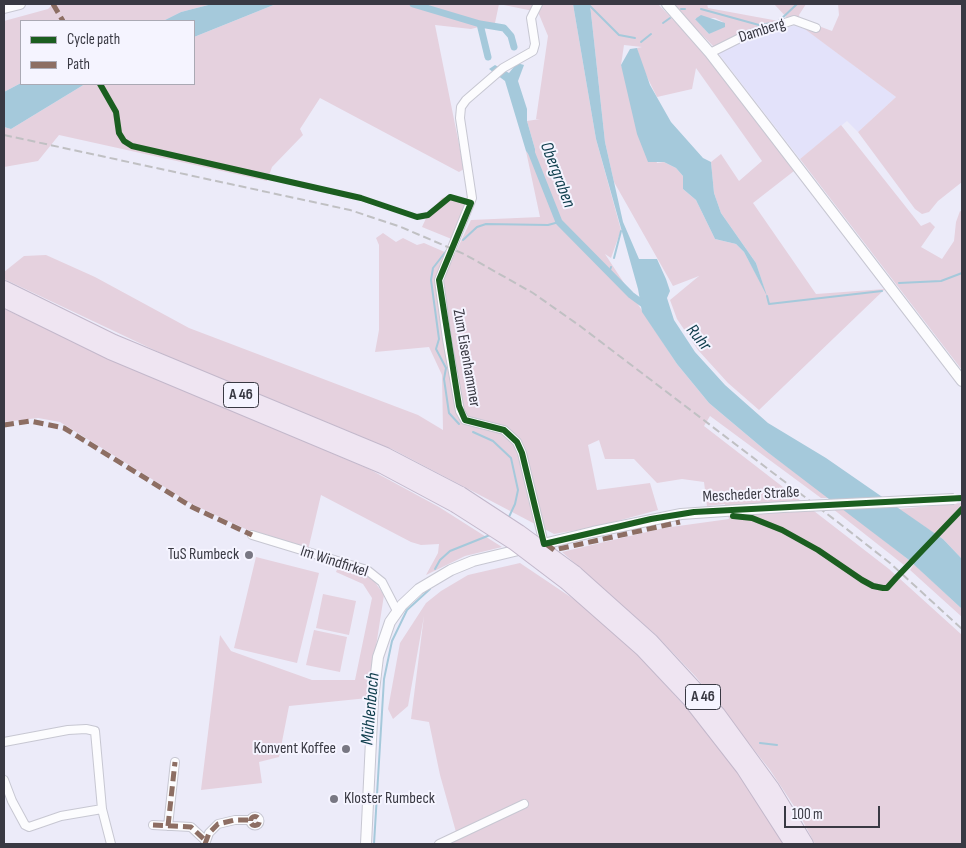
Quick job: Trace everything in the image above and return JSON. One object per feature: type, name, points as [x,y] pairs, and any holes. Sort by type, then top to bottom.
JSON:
[{"type":"highway","name":"A 46","points":[[4,288],[14,301],[110,352],[382,466],[458,500],[513,542],[571,578],[651,641],[705,699],[772,788],[806,844]]},
{"type":"highway","name":"A 46","points":[[571,578],[690,700],[743,768],[792,844]]},
{"type":"street","points":[[4,8],[20,4]]},
{"type":"street","name":"Zum Eisenhammer","points":[[538,4],[531,18],[534,50],[494,75],[466,100],[460,109],[472,198],[455,245],[441,273],[440,285],[460,411],[465,420],[504,430],[517,442],[522,453],[544,544]]},
{"type":"street","points":[[666,4],[710,53],[962,381]]},
{"type":"street","name":"Damberg","points":[[710,53],[744,36],[794,20],[816,28]]},
{"type":"street","name":"Mescheder Straße","points":[[366,844],[369,756],[376,675],[384,635],[396,611],[419,589],[451,570],[486,557],[681,514],[958,498]]},
{"type":"street","name":"Im Windfirkel","points":[[252,535],[367,570],[382,582],[396,611]]},
{"type":"street","points":[[4,742],[68,730],[93,730],[96,734],[102,809],[110,844]]},
{"type":"street","points":[[168,826],[174,762]]},
{"type":"street","points":[[4,780],[12,801],[25,825],[29,827],[61,816],[102,809]]},
{"type":"street","points":[[439,844],[524,804]]},
{"type":"street","points":[[206,843],[209,832],[218,824],[235,820],[250,820]]},
{"type":"street","points":[[153,825],[192,827],[206,843]]},
{"type":"shaded area","points":[[53,4],[212,4],[181,12],[165,20],[20,20],[20,84],[4,92],[4,21],[48,9]]},
{"type":"shaded area","points":[[212,4],[276,4],[195,37],[195,20],[165,20],[181,12]]},
{"type":"shaded area","points":[[276,4],[499,4],[495,23],[471,29],[435,25],[464,169],[459,172],[320,98],[300,129],[303,135],[272,167],[267,181],[59,135],[38,161],[4,167],[4,127],[11,129],[83,85],[195,85],[195,37]]},
{"type":"shaded area","points":[[499,4],[573,4],[596,139],[621,230],[611,258],[605,254],[677,364],[709,403],[766,451],[830,498],[821,498],[710,416],[704,426],[889,569],[962,635],[962,844],[815,844],[798,812],[770,770],[696,677],[655,634],[562,552],[664,528],[729,519],[725,504],[707,506],[704,482],[682,479],[657,483],[634,459],[605,459],[599,440],[588,445],[597,490],[650,483],[658,510],[595,527],[554,534],[394,450],[169,357],[4,279],[4,272],[24,256],[46,255],[95,277],[189,328],[418,415],[443,430],[442,375],[429,347],[375,352],[379,330],[379,245],[376,238],[383,233],[396,242],[403,238],[417,245],[424,243],[447,253],[442,281],[471,220],[540,217],[526,151],[534,162],[535,149],[527,121],[540,119],[536,119],[548,36],[538,12]],"holes":[[[522,463],[528,465],[539,506],[529,503]]]},
{"type":"shaded area","points":[[573,4],[590,4],[605,142],[623,222],[639,259],[657,259],[670,291],[667,298],[674,320],[695,352],[725,385],[768,423],[826,458],[943,539],[962,559],[962,609],[909,560],[766,451],[709,403],[677,364],[642,312],[638,289],[596,139]]},
{"type":"shaded area","points":[[590,4],[658,4],[704,52],[794,171],[753,203],[816,294],[885,289],[759,410],[728,383],[698,350],[677,319],[670,300],[699,276],[673,286],[614,182],[605,142]],"holes":[[[624,45],[642,47],[637,48],[643,69],[657,97],[692,89],[696,68],[762,161],[739,181],[721,154],[711,162],[714,193],[721,213],[756,263],[765,291],[744,252],[736,244],[715,239],[696,200],[683,189],[683,176],[676,168],[664,162],[657,163],[621,65]]]},
{"type":"shaded area","points":[[672,4],[707,4],[708,8],[784,22],[732,37],[714,47]],"holes":[[[695,18],[715,18],[723,22],[720,28],[709,34]]]},
{"type":"shaded area","points":[[774,4],[806,4],[799,15],[800,19],[832,31],[839,15],[838,4],[962,4],[962,182],[938,201],[929,212],[922,214],[915,209],[858,132],[896,97],[794,21],[788,19]]},
{"type":"shaded area","points":[[701,15],[725,23],[725,27],[709,34],[695,19]]},
{"type":"shaded area","points":[[799,24],[896,97],[858,132],[847,121],[800,159],[718,53],[736,43]]},
{"type":"shaded area","points":[[637,48],[650,85],[671,122],[703,158],[711,162],[714,193],[721,213],[756,263],[767,296],[744,252],[736,244],[715,239],[696,200],[683,189],[683,176],[676,168],[664,162],[648,162],[637,134],[621,65],[630,49]]},
{"type":"shaded area","points":[[517,63],[524,65],[518,81],[527,109],[527,121],[535,149],[535,163],[526,151],[505,81],[489,69],[495,65],[509,73]]},
{"type":"shaded area","points":[[20,84],[83,85],[11,129],[4,127],[4,92]]},
{"type":"shaded area","points":[[841,125],[921,226],[930,222],[935,227],[921,247],[942,259],[954,241],[956,222],[960,211],[962,212],[962,370],[800,159]]},
{"type":"shaded area","points":[[450,196],[469,201],[454,240],[422,227],[428,214],[442,198]]},
{"type":"shaded area","points":[[4,309],[202,398],[369,469],[439,507],[502,547],[465,556],[426,575],[438,553],[439,544],[421,545],[411,542],[321,495],[308,550],[250,531],[192,504],[60,422],[38,418],[4,422]]},
{"type":"shaded area","points":[[962,503],[962,559],[943,539],[898,509]]},
{"type":"shaded area","points":[[833,509],[844,509],[909,560],[904,565]]},
{"type":"shaded area","points":[[256,557],[319,573],[297,663],[234,648]]},
{"type":"shaded area","points":[[520,563],[584,606],[638,655],[690,712],[744,781],[784,844],[442,844],[456,832],[440,775],[429,722],[411,719],[424,616],[408,706],[393,719],[388,709],[400,643],[426,603],[441,591],[468,575]]},
{"type":"shaded area","points":[[914,564],[962,609],[962,617],[910,570]]},
{"type":"shaded area","points":[[339,565],[363,572],[372,578],[384,595],[368,698],[289,706],[279,757],[259,762],[262,783],[201,790],[220,635],[231,651],[312,680],[355,680],[372,598],[363,584],[336,572]]},
{"type":"shaded area","points":[[323,594],[356,601],[349,635],[316,628]]},
{"type":"shaded area","points":[[314,630],[347,637],[340,672],[306,665]]},
{"type":"waterway","points":[[413,4],[480,24],[504,28],[511,36],[514,47]]},
{"type":"waterway","points":[[588,4],[619,35],[635,38]]},
{"type":"waterway","points":[[779,21],[797,4]]},
{"type":"waterway","points":[[701,9],[759,25],[772,23]]},
{"type":"waterway","points":[[663,23],[670,18]]},
{"type":"waterway","points":[[480,24],[488,57]]},
{"type":"waterway","points":[[641,42],[651,34]]},
{"type":"waterway","name":"Obergraben","points":[[532,154],[559,222],[631,295],[646,306]]},
{"type":"waterway","name":"Mühlenbach","points":[[463,240],[477,227],[486,224],[548,225],[559,222]]},
{"type":"waterway","points":[[614,258],[621,231]]},
{"type":"waterway","name":"Mühlenbach","points":[[447,250],[433,268],[431,280],[439,339],[436,349],[446,368],[444,379],[449,413],[459,424]]},
{"type":"waterway","name":"Obergraben","points":[[609,273],[611,267]]},
{"type":"waterway","points":[[899,283],[941,281],[962,273]]},
{"type":"waterway","points":[[767,296],[769,304],[882,291]]},
{"type":"waterway","name":"Mühlenbach","points":[[473,432],[493,441],[511,458],[518,490],[515,504],[508,519]]},
{"type":"waterway","name":"Mühlenbach","points":[[435,569],[440,560],[450,551],[490,535]]},
{"type":"waterway","name":"Mühlenbach","points":[[374,844],[384,679],[392,641],[407,610],[430,589]]},
{"type":"waterway","points":[[760,743],[777,745]]},
{"type":"railway","points":[[4,135],[350,210],[401,227],[464,254],[533,293],[580,326],[890,563],[962,629]]},
{"type":"marked path","points":[[53,4],[62,20]]},
{"type":"marked path","points":[[4,425],[30,421],[64,428],[192,507],[252,535]]},
{"type":"marked path","points":[[546,544],[554,550],[680,522]]},
{"type":"marked path","points":[[168,826],[175,762]]},
{"type":"marked path","points":[[255,816],[260,821],[255,826],[250,821],[255,816]]},
{"type":"marked path","points":[[205,844],[209,833],[218,824],[235,820],[250,820]]},
{"type":"marked path","points":[[153,825],[191,827],[206,841]]},
{"type":"cycle path","points":[[101,85],[116,112],[119,133],[124,141],[132,146],[361,198],[417,217],[428,215],[450,197],[471,203],[439,280],[459,406],[465,420],[504,430],[517,442],[522,453],[544,544],[651,519],[694,512],[962,498]]},
{"type":"cycle path","points":[[733,516],[752,518],[782,530],[818,550],[862,580],[873,586],[887,588],[962,509]]},
{"type":"place","name":"TuS Rumbeck","points":[[249,555]]},
{"type":"place","name":"Konvent Koffee","points":[[346,749]]},
{"type":"place","name":"Kloster Rumbeck","points":[[334,799]]},
{"type":"water label","name":"Ruhr","points":[[698,338]]}]
